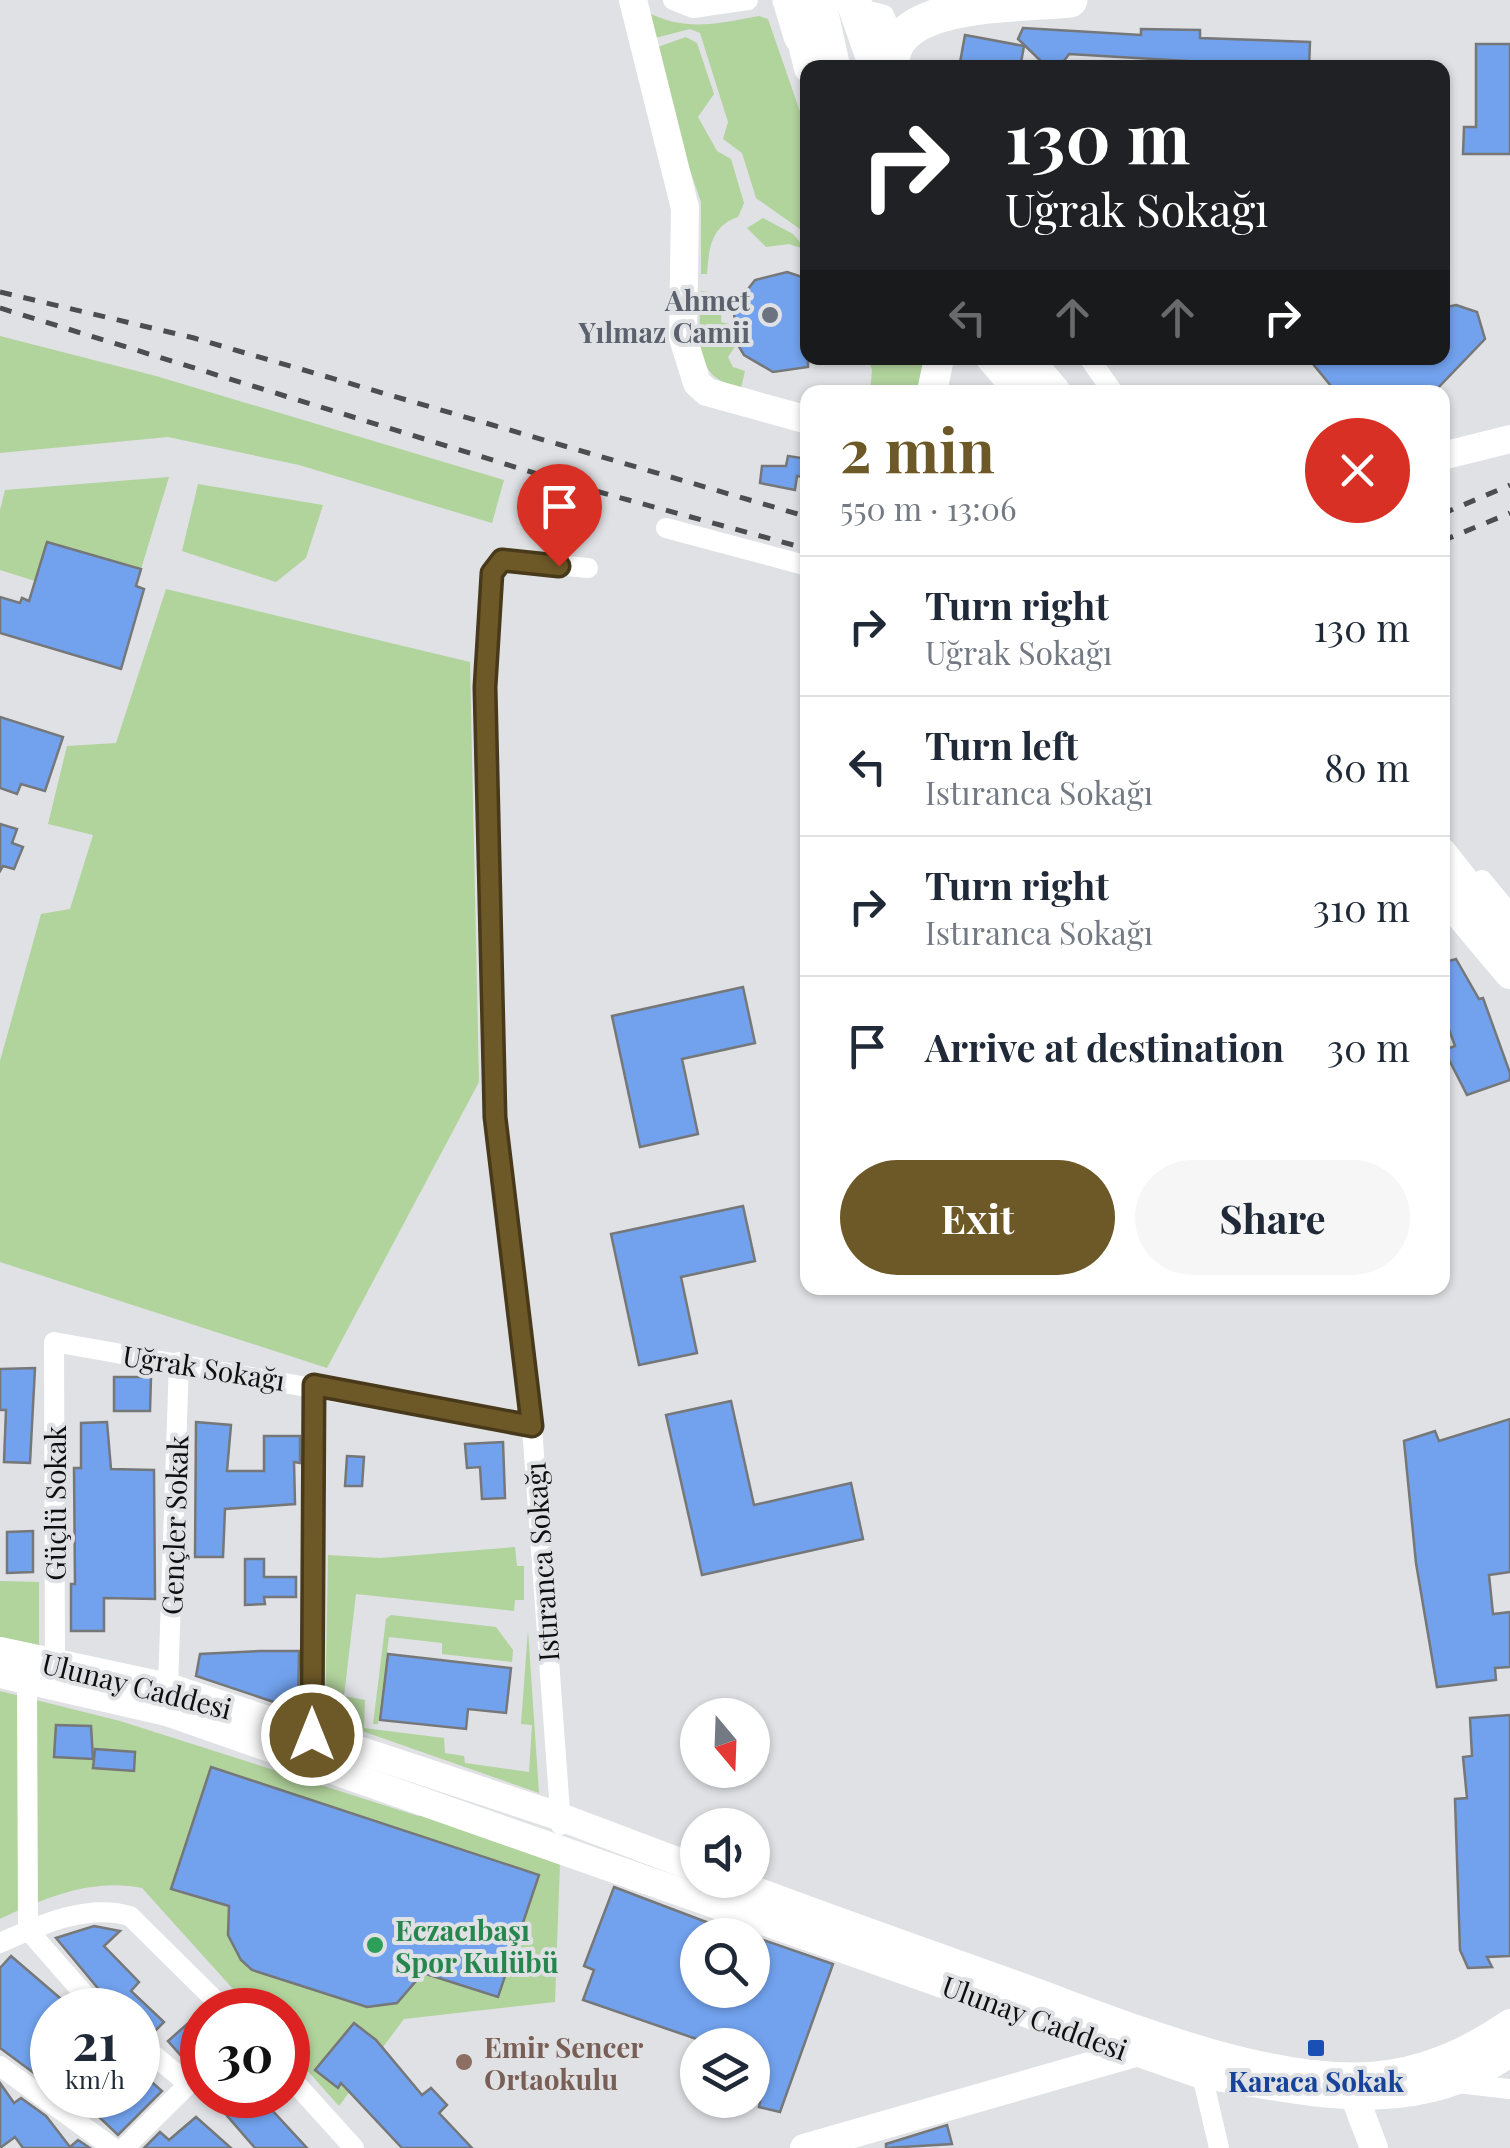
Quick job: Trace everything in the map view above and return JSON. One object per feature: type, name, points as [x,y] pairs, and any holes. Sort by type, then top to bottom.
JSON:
[{"type":"highway","points":[[793,0],[828,60]]},
{"type":"highway","points":[[853,0],[874,60]]},
{"type":"highway","points":[[892,60],[891,49],[905,21],[926,9],[954,4],[1070,0]]},
{"type":"highway","points":[[1030,365],[1047,385]]},
{"type":"main road","points":[[997,365],[1014,385]]},
{"type":"main road","points":[[1450,862],[1510,939]]},
{"type":"main road","points":[[1450,903],[1510,974]]},
{"type":"street","points":[[633,0],[685,208],[683,338],[697,383],[707,392],[800,418]]},
{"type":"street","points":[[674,0],[693,8],[748,0]]},
{"type":"street","points":[[793,0],[875,9],[884,14],[904,60]]},
{"type":"street","points":[[1450,454],[1510,439]]},
{"type":"street","points":[[666,528],[800,564]]},
{"type":"street","name":"Istıranca Sokağı","points":[[558,1816],[532,1426],[495,1117],[485,687],[492,573],[502,560],[588,568]]},
{"type":"street","points":[[1450,843],[1510,914]]},
{"type":"street","name":"Uğrak Sokağı","points":[[54,1342],[532,1426]]},
{"type":"street","name":"Güçlü Sokak","points":[[54,1342],[54,1663]]},
{"type":"street","name":"Gençler Sokak","points":[[168,1687],[180,1362]]},
{"type":"street","points":[[312,1735],[314,1385]]},
{"type":"street","name":"Ulunay Caddesi","points":[[0,1651],[168,1687],[558,1816],[680,1862]]},
{"type":"street","points":[[13,1677],[28,1930],[79,1988]]},
{"type":"street","name":"Ulunay Caddesi","points":[[13,1677],[167,1712],[1140,2042],[1305,2072],[1367,2076],[1436,2062],[1510,2023]]},
{"type":"street","points":[[558,1816],[568,1850]]},
{"type":"street","name":"Ulunay Caddesi","points":[[770,1897],[1140,2042],[1202,2075],[1356,2098],[1392,2098],[1455,2082],[1510,2053]]},
{"type":"street","points":[[0,1944],[28,1930],[88,1912],[109,1910],[130,1916],[204,1988]]},
{"type":"street","points":[[804,2148],[1140,2042]]},
{"type":"street","points":[[0,2066],[113,2148]]},
{"type":"street","points":[[1202,2075],[1219,2148]]},
{"type":"street","points":[[1455,2082],[1510,2089]]},
{"type":"street","points":[[124,2148],[180,2090]]},
{"type":"street","points":[[1356,2098],[1374,2148]]},
{"type":"street","points":[[310,2099],[354,2148]]},
{"type":"green space","points":[[645,11],[687,24],[759,16],[768,19],[800,112],[800,229],[756,198],[742,153],[723,139],[728,122],[700,33],[690,29],[655,38]]},
{"type":"green space","points":[[686,37],[697,43],[714,94],[698,117],[717,151],[731,159],[744,203],[738,217],[722,226],[713,239],[707,274],[701,274],[701,202],[649,50]]},
{"type":"green space","points":[[763,218],[793,234],[800,248],[789,244],[766,247],[747,228]]},
{"type":"green space","points":[[701,291],[722,294],[721,322],[729,324],[736,345],[728,357],[733,367],[745,371],[741,388],[724,382],[705,364],[700,338]]},
{"type":"green space","points":[[0,336],[156,376],[504,480],[492,523],[299,465],[168,437],[0,453]]},
{"type":"green space","points":[[870,365],[924,365],[926,370],[921,385],[871,385]]},
{"type":"green space","points":[[169,477],[141,569],[47,542],[35,581],[0,570],[0,510],[5,490]]},
{"type":"green space","points":[[198,484],[323,505],[306,558],[276,582],[182,551]]},
{"type":"green space","points":[[166,589],[470,662],[479,1082],[327,1368],[0,1262],[0,1061],[41,914],[70,909],[93,835],[48,824],[67,746],[116,743]]},
{"type":"green space","points":[[515,1547],[517,1566],[524,1566],[524,1600],[515,1600],[514,1611],[356,1594],[344,1696],[365,1700],[364,1728],[444,1738],[445,1753],[464,1756],[465,1763],[529,1772],[532,1725],[521,1724],[528,1630],[539,1793],[325,1718],[328,1555],[380,1558]]},
{"type":"green space","points":[[0,1581],[39,1582],[39,1648],[0,1641]]},
{"type":"green space","points":[[391,1615],[496,1627],[513,1650],[512,1662],[442,1654],[442,1643],[389,1637],[378,1724],[373,1724],[386,1619]]},
{"type":"green space","name":"Eczacıbaşı Spor Kulübü","points":[[0,1691],[120,1721],[418,1816],[426,1813],[560,1862],[555,2002],[404,2019],[339,2106],[310,2074],[310,1988],[232,1988],[142,1888],[87,1888],[51,1897],[0,1919]]},
{"type":"building","points":[[1023,28],[1141,35],[1141,29],[1200,30],[1200,38],[1310,42],[1309,60],[1170,60],[1069,54],[1065,60],[1040,60],[1018,39]]},
{"type":"building","points":[[965,35],[1024,46],[1021,60],[960,60]]},
{"type":"building","points":[[1476,44],[1510,44],[1510,154],[1463,154],[1464,127],[1476,127]]},
{"type":"building","name":"Ahmet Yılmaz Camii","points":[[787,272],[800,276],[800,365],[808,367],[773,372],[744,355],[735,340],[734,307],[755,280]]},
{"type":"building","points":[[1450,306],[1477,312],[1485,339],[1441,385],[1330,385],[1314,365],[1450,365]]},
{"type":"building","points":[[788,456],[800,458],[795,490],[760,483],[762,466],[786,466]]},
{"type":"building","points":[[47,542],[141,569],[136,586],[144,589],[121,669],[0,633],[0,597],[20,603],[22,598],[29,601]]},
{"type":"building","points":[[0,717],[63,737],[45,791],[21,784],[17,794],[0,788]]},
{"type":"building","points":[[0,824],[17,829],[12,843],[23,847],[14,869],[3,866],[0,871]]},
{"type":"building","points":[[1456,959],[1479,999],[1483,998],[1510,1073],[1510,1080],[1467,1095],[1450,1062],[1450,1048],[1455,1046],[1450,1032],[1450,961]]},
{"type":"building","points":[[743,987],[755,1043],[682,1059],[698,1134],[640,1147],[612,1016]]},
{"type":"building","points":[[743,1206],[755,1261],[681,1277],[697,1353],[639,1365],[611,1234]]},
{"type":"building","points":[[35,1368],[30,1463],[4,1462],[6,1410],[0,1410],[0,1369]]},
{"type":"building","points":[[114,1377],[151,1377],[150,1411],[114,1411]]},
{"type":"building","points":[[731,1401],[754,1505],[851,1483],[863,1539],[702,1575],[666,1415]]},
{"type":"building","points":[[1510,1419],[1510,1572],[1489,1575],[1493,1614],[1510,1612],[1510,1667],[1495,1668],[1496,1680],[1437,1687],[1416,1563],[1404,1441],[1435,1431],[1439,1441]]},
{"type":"building","points":[[107,1422],[111,1469],[154,1470],[155,1599],[104,1598],[104,1631],[71,1631],[71,1584],[75,1584],[74,1468],[81,1468],[81,1423]]},
{"type":"building","points":[[196,1422],[231,1425],[227,1471],[264,1471],[264,1436],[300,1436],[300,1463],[294,1462],[295,1504],[225,1509],[223,1557],[195,1557]]},
{"type":"building","points":[[503,1442],[505,1498],[482,1499],[480,1467],[467,1468],[465,1444]]},
{"type":"building","points":[[347,1456],[364,1457],[362,1486],[345,1486]]},
{"type":"building","points":[[33,1531],[33,1572],[7,1573],[7,1532]]},
{"type":"building","points":[[245,1559],[264,1559],[264,1577],[296,1577],[296,1597],[264,1597],[265,1604],[245,1605]]},
{"type":"building","points":[[299,1651],[298,1710],[196,1676],[200,1654]]},
{"type":"building","points":[[388,1654],[511,1668],[506,1713],[468,1709],[466,1729],[380,1720]]},
{"type":"building","points":[[1510,1715],[1510,1956],[1487,1957],[1492,1967],[1468,1968],[1460,1950],[1455,1799],[1467,1798],[1463,1757],[1472,1756],[1470,1718]]},
{"type":"building","points":[[56,1725],[91,1726],[93,1759],[54,1757]]},
{"type":"building","points":[[95,1749],[135,1752],[134,1771],[93,1768]]},
{"type":"building","name":"Eczacıbaşı Spor Kulübü","points":[[211,1767],[539,1875],[498,1997],[423,1973],[397,2003],[367,2007],[252,1970],[241,1960],[228,1935],[229,1906],[171,1889]]},
{"type":"building","points":[[614,1887],[696,1918],[680,1918],[680,2008],[770,2008],[770,1942],[833,1964],[780,2112],[770,2110],[770,2028],[680,2028],[680,2033],[583,2000],[594,1970],[584,1966]]},
{"type":"building","points":[[94,1926],[120,1931],[104,1946],[139,1982],[134,1988],[98,1988],[56,1938]]},
{"type":"building","points":[[11,1956],[48,1988],[30,1988],[30,2070],[0,2048],[0,1968]]},
{"type":"building","points":[[354,2023],[376,2040],[422,2095],[431,2088],[447,2105],[439,2113],[472,2148],[402,2148],[341,2083],[338,2088],[315,2070]]},
{"type":"building","points":[[180,2030],[180,2055],[168,2041]]},
{"type":"building","points":[[0,2083],[14,2103],[21,2098],[30,2104],[30,2118],[48,2118],[70,2147],[78,2140],[90,2148],[23,2148],[15,2137],[0,2148]]},
{"type":"building","points":[[100,2118],[135,2118],[118,2135]]},
{"type":"building","points":[[197,2118],[231,2148],[144,2148],[160,2132],[169,2140]]},
{"type":"building","points":[[229,2118],[279,2118],[307,2148],[255,2148]]},
{"type":"building","points":[[947,2125],[952,2144],[886,2148],[886,2144]]},
{"type":"railway","points":[[0,292],[194,338],[800,515]]},
{"type":"railway","points":[[0,308],[570,484],[800,547]]},
{"type":"railway","points":[[1450,511],[1510,485]]},
{"type":"railway","points":[[1450,538],[1510,513]]},
{"type":"place","name":"Ahmet Yılmaz Camii","points":[[770,315]]},
{"type":"place","name":"Eczacıbaşı Spor Kulübü","points":[[375,1945]]},
{"type":"place","name":"Karaca Sokak","points":[[1316,2048]]},
{"type":"place","name":"Emir Sencer Ortaokulu","points":[[464,2062]]},
{"type":"route","points":[[312,1735],[314,1385],[532,1426],[495,1117],[485,687],[492,573],[502,560],[559,566]]}]
